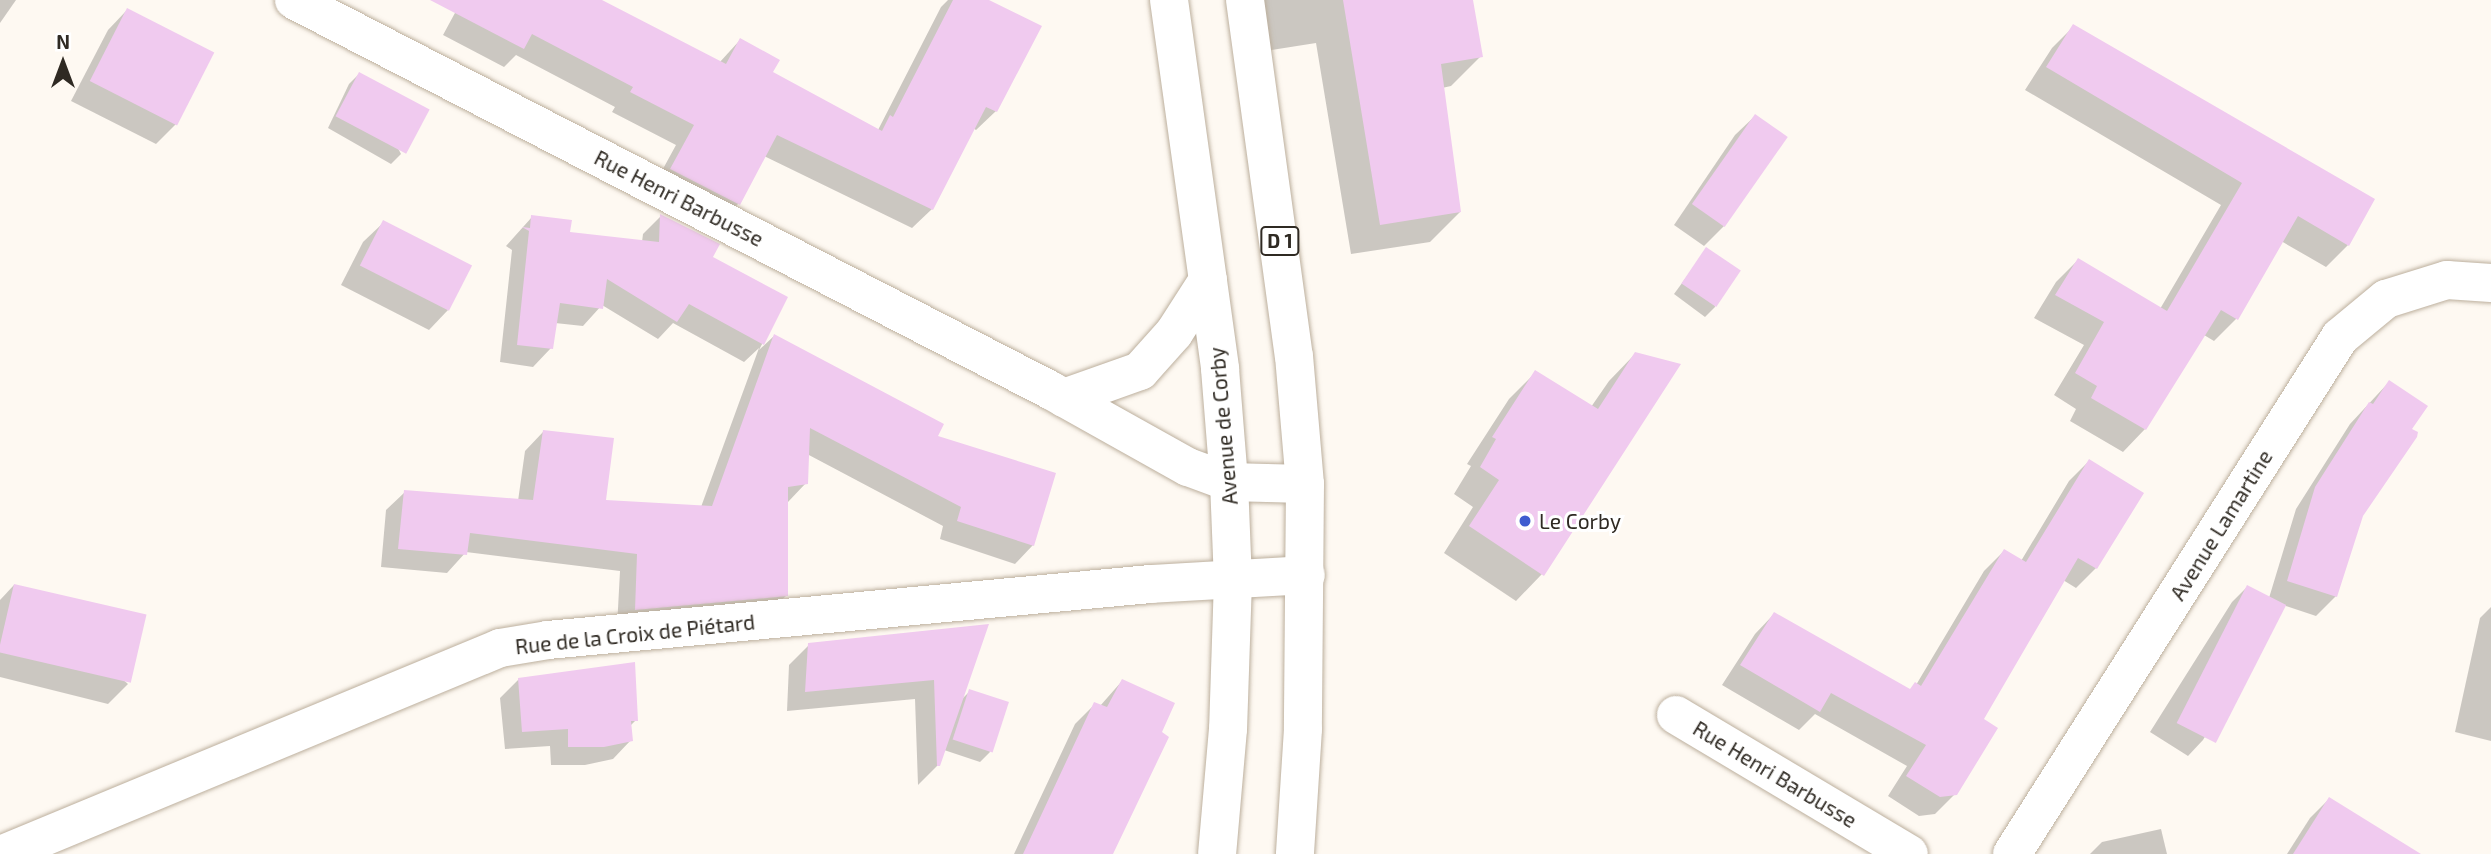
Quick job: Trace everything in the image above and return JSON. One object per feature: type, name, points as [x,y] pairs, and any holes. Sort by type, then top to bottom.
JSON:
[{"type":"street","name":"Rue Henri Barbusse","points":[[294,0],[1064,398],[1188,467],[1229,482],[1305,484]]},
{"type":"street","name":"Avenue de Corby","points":[[1169,0],[1220,369],[1229,482],[1233,580],[1228,729],[1217,854]]},
{"type":"street","name":"D 1","points":[[1245,0],[1291,330],[1305,484],[1303,729],[1295,854]]},
{"type":"street","points":[[1064,398],[1140,371],[1174,332],[1208,280]]},
{"type":"street","name":"Avenue Lamartine","points":[[2012,854],[2340,337],[2386,299],[2447,280],[2491,283]]},
{"type":"street","name":"Rue de la Croix de Piétard","points":[[3,854],[449,667],[500,649],[561,639],[1150,583],[1306,575]]},
{"type":"street","name":"Rue Henri Barbusse","points":[[1676,715],[1909,854]]},
{"type":"building","points":[[430,0],[602,0],[726,64],[740,38],[780,60],[773,72],[882,131],[890,115],[893,117],[953,0],[989,0],[1042,26],[997,112],[986,107],[933,210],[777,135],[740,205],[670,169],[694,125],[630,92],[633,87],[532,34],[524,49]]},
{"type":"building","points":[[1343,0],[1473,0],[1483,57],[1441,64],[1461,212],[1380,225]]},
{"type":"building","points":[[127,8],[214,52],[177,126],[90,81]]},
{"type":"building","points":[[2073,24],[2375,199],[2349,246],[2298,216],[2238,320],[2221,310],[2146,430],[2091,398],[2097,386],[2075,373],[2104,322],[2055,295],[2078,258],[2167,311],[2242,183],[2046,67]]},
{"type":"building","points":[[359,72],[430,110],[406,154],[336,116]]},
{"type":"building","points":[[1755,114],[1788,137],[1725,227],[1692,204]]},
{"type":"building","points":[[660,214],[720,244],[713,257],[788,297],[764,345],[689,304],[677,322],[607,279],[603,309],[560,303],[553,349],[517,345],[529,231],[522,227],[530,228],[531,215],[572,220],[570,232],[659,242]]},
{"type":"building","points":[[383,220],[472,265],[449,311],[360,265]]},
{"type":"building","points":[[1706,247],[1741,270],[1716,307],[1681,283]]},
{"type":"building","points":[[774,334],[944,424],[938,436],[1056,473],[1034,546],[957,521],[961,507],[810,428],[808,484],[788,487],[788,596],[635,610],[637,554],[470,533],[467,555],[398,549],[404,490],[533,500],[543,430],[614,438],[606,500],[712,506]]},
{"type":"building","points":[[1635,352],[1681,364],[1544,576],[1469,526],[1499,480],[1480,467],[1496,439],[1492,437],[1535,370],[1598,409]]},
{"type":"building","points":[[2389,380],[2428,406],[2412,429],[2418,432],[2417,437],[2363,516],[2337,597],[2287,581],[2315,487],[2369,402],[2373,404]]},
{"type":"building","points":[[2089,459],[2144,493],[2097,569],[2078,558],[1984,719],[1998,728],[1957,795],[1940,797],[1906,776],[1926,745],[1831,693],[1820,712],[1740,665],[1774,612],[1910,689],[1915,682],[1921,686],[2004,549],[2026,562]]},
{"type":"building","points":[[14,584],[147,615],[131,683],[0,653]]},
{"type":"building","points":[[2247,585],[2286,605],[2216,743],[2177,723]]},
{"type":"building","points":[[989,624],[940,766],[937,766],[934,680],[805,692],[808,643]]},
{"type":"building","points":[[635,662],[638,721],[631,721],[633,741],[604,747],[568,747],[568,729],[522,732],[518,678]]},
{"type":"building","points":[[1122,679],[1175,703],[1162,732],[1169,737],[1113,854],[1023,854],[1094,702],[1107,707]]},
{"type":"building","points":[[969,689],[1009,702],[993,752],[953,739]]},
{"type":"building","points":[[2329,797],[2421,854],[2293,854]]},
{"type":"place","name":"Le Corby","points":[[1525,521]]}]
